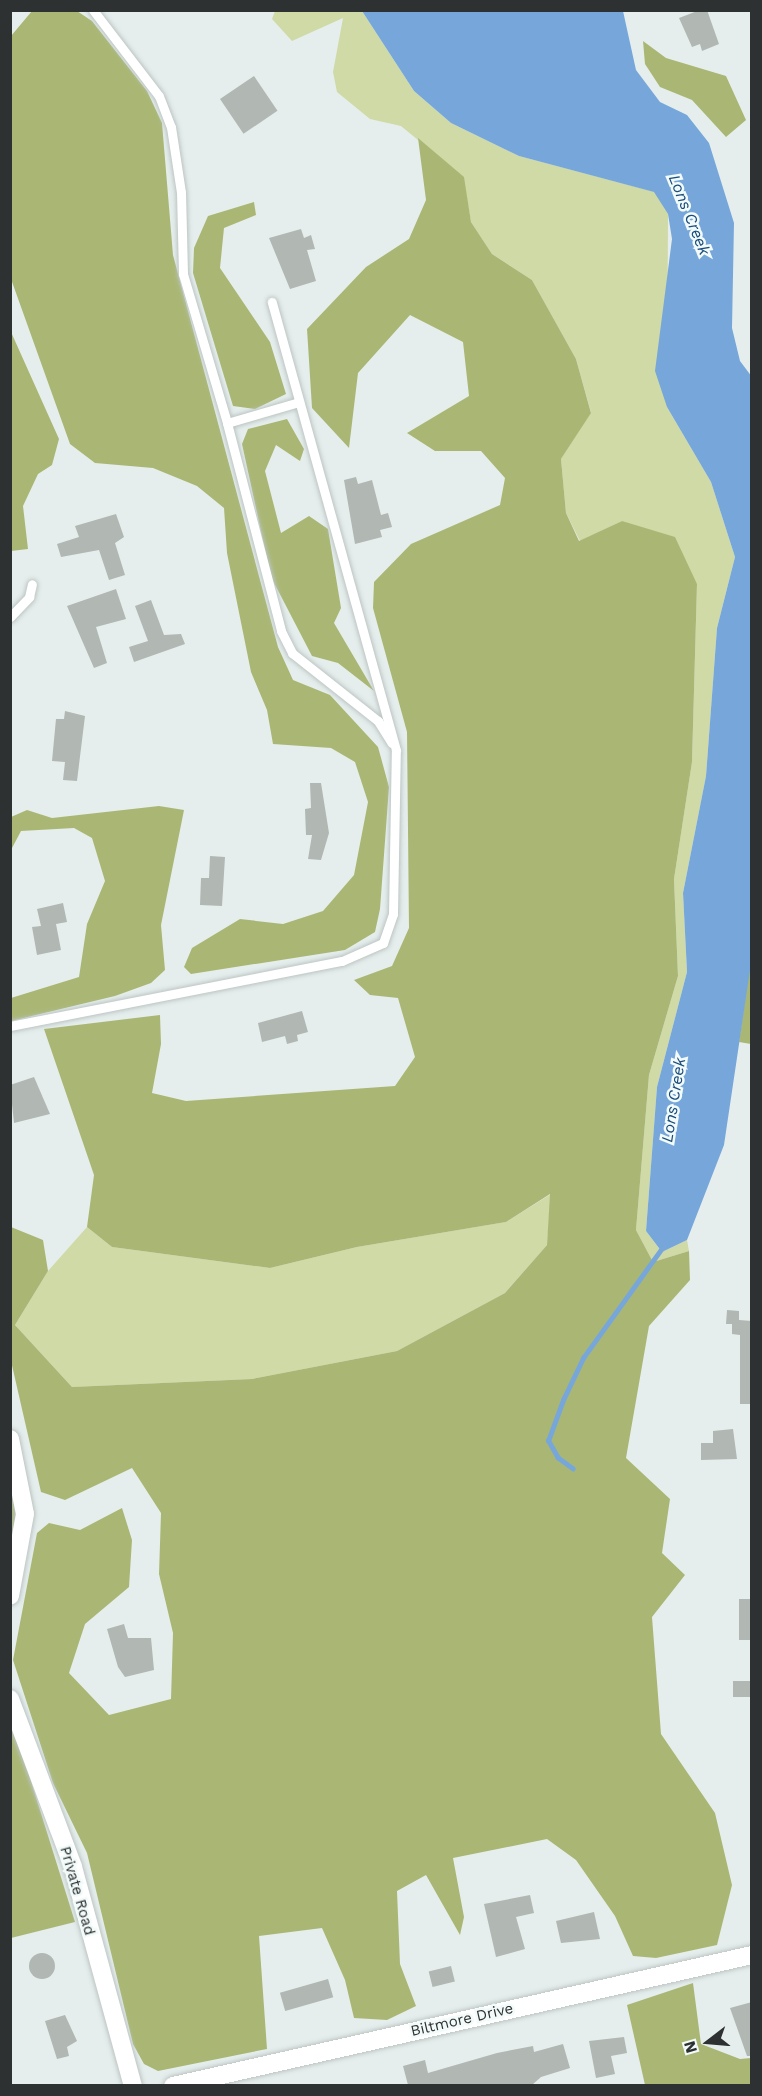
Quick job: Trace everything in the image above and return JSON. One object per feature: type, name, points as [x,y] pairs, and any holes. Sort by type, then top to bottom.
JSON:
[{"type":"street","points":[[10,1439],[25,1514],[10,1596]]},
{"type":"street","name":"Private Road","points":[[10,1699],[73,1867],[133,2085]]},
{"type":"street","name":"Biltmore Drive","points":[[173,2085],[752,1955]]},
{"type":"lane","points":[[93,10],[159,96],[171,127],[182,192],[183,274],[227,423],[281,631],[292,653],[378,721],[396,750]]},
{"type":"lane","points":[[10,1026],[342,961],[383,943],[393,914],[396,750],[272,302]]},
{"type":"lane","points":[[227,423],[299,402]]},
{"type":"lane","points":[[10,617],[29,597],[32,584]]},
{"type":"green space","points":[[32,11],[77,11],[92,21],[147,91],[162,123],[173,255],[278,647],[293,680],[330,695],[378,747],[389,787],[380,909],[375,932],[345,950],[191,974],[184,967],[192,948],[240,919],[283,924],[323,911],[354,875],[368,802],[355,762],[331,748],[273,744],[267,710],[251,672],[227,553],[224,508],[197,486],[153,468],[95,463],[70,444],[11,279],[11,36]]},
{"type":"green space","points":[[275,11],[362,11],[414,91],[451,123],[519,156],[655,192],[668,214],[667,407],[711,482],[735,557],[717,628],[706,776],[683,893],[687,972],[657,1087],[646,1231],[662,1252],[687,1240],[689,1251],[653,1262],[636,1230],[649,1075],[678,976],[674,879],[692,762],[697,584],[622,521],[580,541],[566,513],[561,459],[591,412],[576,359],[532,280],[492,254],[471,222],[463,177],[401,126],[370,119],[337,92],[333,72],[343,18],[292,41],[272,19]]},
{"type":"green space","points":[[643,41],[666,58],[726,76],[746,120],[726,137],[692,100],[660,87],[645,64]]},
{"type":"green space","points":[[418,138],[464,177],[471,222],[492,254],[532,280],[576,359],[591,413],[561,459],[566,513],[579,541],[622,521],[675,537],[697,584],[692,762],[674,879],[678,976],[649,1075],[636,1230],[653,1262],[689,1251],[690,1280],[649,1326],[626,1458],[670,1499],[662,1553],[685,1575],[652,1617],[661,1734],[715,1813],[732,1885],[717,1945],[656,1958],[633,1956],[615,1916],[576,1860],[547,1839],[453,1858],[464,1917],[460,1935],[426,1875],[397,1891],[400,1964],[416,2006],[387,2020],[354,2018],[345,1980],[322,1928],[259,1936],[267,2049],[158,2071],[144,2064],[133,2044],[87,1853],[53,1783],[13,1660],[37,1533],[49,1523],[80,1530],[122,1508],[132,1540],[129,1587],[85,1624],[69,1673],[109,1715],[171,1699],[173,1633],[159,1574],[161,1513],[132,1468],[65,1500],[41,1492],[11,1361],[11,1227],[43,1240],[48,1271],[15,1325],[72,1387],[252,1379],[397,1351],[505,1293],[547,1245],[550,1194],[506,1222],[357,1247],[270,1268],[112,1247],[87,1227],[94,1175],[44,1029],[160,1015],[161,1044],[152,1093],[186,1101],[395,1086],[415,1057],[398,998],[370,995],[354,980],[392,966],[409,928],[407,732],[373,608],[374,582],[411,544],[500,505],[505,478],[481,451],[435,451],[407,433],[469,396],[463,342],[410,315],[358,373],[349,448],[312,408],[307,329],[366,267],[409,239],[426,200]]},
{"type":"green space","points":[[254,202],[256,215],[224,228],[220,268],[270,342],[286,394],[255,409],[233,406],[193,273],[194,248],[208,216]]},
{"type":"green space","points":[[11,332],[59,439],[52,465],[38,474],[23,506],[28,549],[11,551]]},
{"type":"green space","points":[[287,419],[304,449],[300,461],[276,445],[265,471],[281,533],[309,516],[328,529],[341,608],[334,623],[374,691],[338,663],[312,656],[271,577],[242,444],[248,429]]},
{"type":"green space","points":[[159,806],[184,810],[161,925],[165,970],[151,983],[115,996],[11,1021],[11,998],[79,977],[87,924],[105,881],[92,838],[74,828],[21,831],[11,850],[11,817],[27,810],[52,818]]},
{"type":"green space","points":[[751,957],[752,1043],[751,1044],[739,1042]]},
{"type":"green space","points":[[551,1194],[547,1245],[505,1293],[397,1351],[252,1379],[72,1387],[15,1325],[48,1271],[87,1227],[112,1247],[270,1268],[357,1247],[506,1222]]},
{"type":"green space","points":[[11,1468],[17,1511],[11,1547]]},
{"type":"green space","points":[[10,1714],[75,1922],[11,1938],[10,1938]]},
{"type":"green space","points":[[693,1983],[701,2044],[740,2059],[751,2058],[751,2085],[645,2085],[627,2005]]},
{"type":"water","points":[[362,11],[623,11],[636,70],[660,102],[687,115],[709,143],[734,223],[732,328],[740,361],[752,377],[752,957],[724,1145],[687,1240],[662,1252],[646,1231],[657,1087],[687,972],[683,893],[706,776],[717,628],[735,557],[711,482],[667,407],[655,371],[672,239],[668,214],[654,192],[519,156],[451,123],[414,91]]},
{"type":"building","points":[[700,10],[707,10],[719,44],[702,51],[700,44],[692,47],[679,18]]},
{"type":"building","points":[[254,76],[277,111],[243,134],[220,99]]},
{"type":"building","points":[[301,229],[304,238],[311,235],[315,249],[307,250],[316,281],[290,289],[269,238]]},
{"type":"building","points":[[356,477],[358,484],[372,480],[381,515],[388,513],[392,527],[380,530],[382,537],[355,544],[344,480]]},
{"type":"building","points":[[116,514],[124,537],[115,543],[125,575],[109,580],[99,550],[61,557],[57,544],[79,537],[75,526]]},
{"type":"building","points":[[116,589],[126,619],[96,627],[107,663],[94,668],[67,606]]},
{"type":"building","points":[[151,600],[164,635],[181,634],[185,644],[134,662],[129,647],[148,641],[135,606]]},
{"type":"building","points":[[65,711],[85,716],[77,781],[63,780],[65,762],[52,761],[56,719],[64,719]]},
{"type":"building","points":[[310,783],[321,783],[329,833],[321,860],[308,859],[312,835],[306,835],[305,809],[311,808]]},
{"type":"building","points":[[210,856],[225,857],[222,906],[200,905],[201,878],[209,878]]},
{"type":"building","points":[[63,903],[67,922],[56,924],[61,950],[37,955],[32,927],[41,926],[37,909]]},
{"type":"building","points":[[302,1011],[308,1032],[297,1035],[298,1041],[287,1044],[285,1036],[262,1042],[258,1023]]},
{"type":"building","points":[[34,1077],[50,1114],[14,1123],[10,1085]]},
{"type":"building","points":[[727,1310],[739,1311],[739,1320],[752,1321],[752,1404],[740,1404],[740,1335],[732,1334],[732,1324],[726,1324]]},
{"type":"building","points":[[733,1429],[737,1459],[701,1460],[701,1443],[713,1443],[713,1431]]},
{"type":"building","points":[[739,1599],[752,1599],[752,1640],[739,1640]]},
{"type":"building","points":[[124,1624],[128,1638],[151,1638],[154,1670],[125,1677],[118,1667],[107,1629]]},
{"type":"building","points":[[733,1681],[752,1681],[752,1697],[733,1697]]},
{"type":"building","points":[[530,1895],[534,1913],[516,1917],[525,1949],[496,1957],[484,1904]]},
{"type":"building","points":[[594,1912],[600,1939],[561,1943],[556,1921]]},
{"type":"building","points":[[42,1953],[51,1957],[55,1966],[51,1975],[42,1979],[33,1975],[29,1966],[33,1957]]},
{"type":"building","points":[[451,1966],[455,1982],[433,1987],[429,1972]]},
{"type":"building","points":[[328,1979],[333,1997],[285,2011],[280,1993]]},
{"type":"building","points":[[752,2002],[752,2056],[747,2056],[730,2008]]},
{"type":"building","points":[[65,2015],[77,2041],[67,2047],[69,2056],[57,2059],[45,2021]]},
{"type":"building","points":[[624,2037],[627,2053],[611,2056],[615,2074],[596,2078],[589,2041]]},
{"type":"building","points":[[563,2044],[570,2068],[541,2077],[532,2085],[408,2085],[403,2066],[425,2060],[428,2073],[497,2053],[533,2046],[534,2052]]},
{"type":"waterway","name":"Lons Creek","points":[[573,1469],[558,1458],[548,1441],[563,1400],[583,1358],[662,1248]]}]
